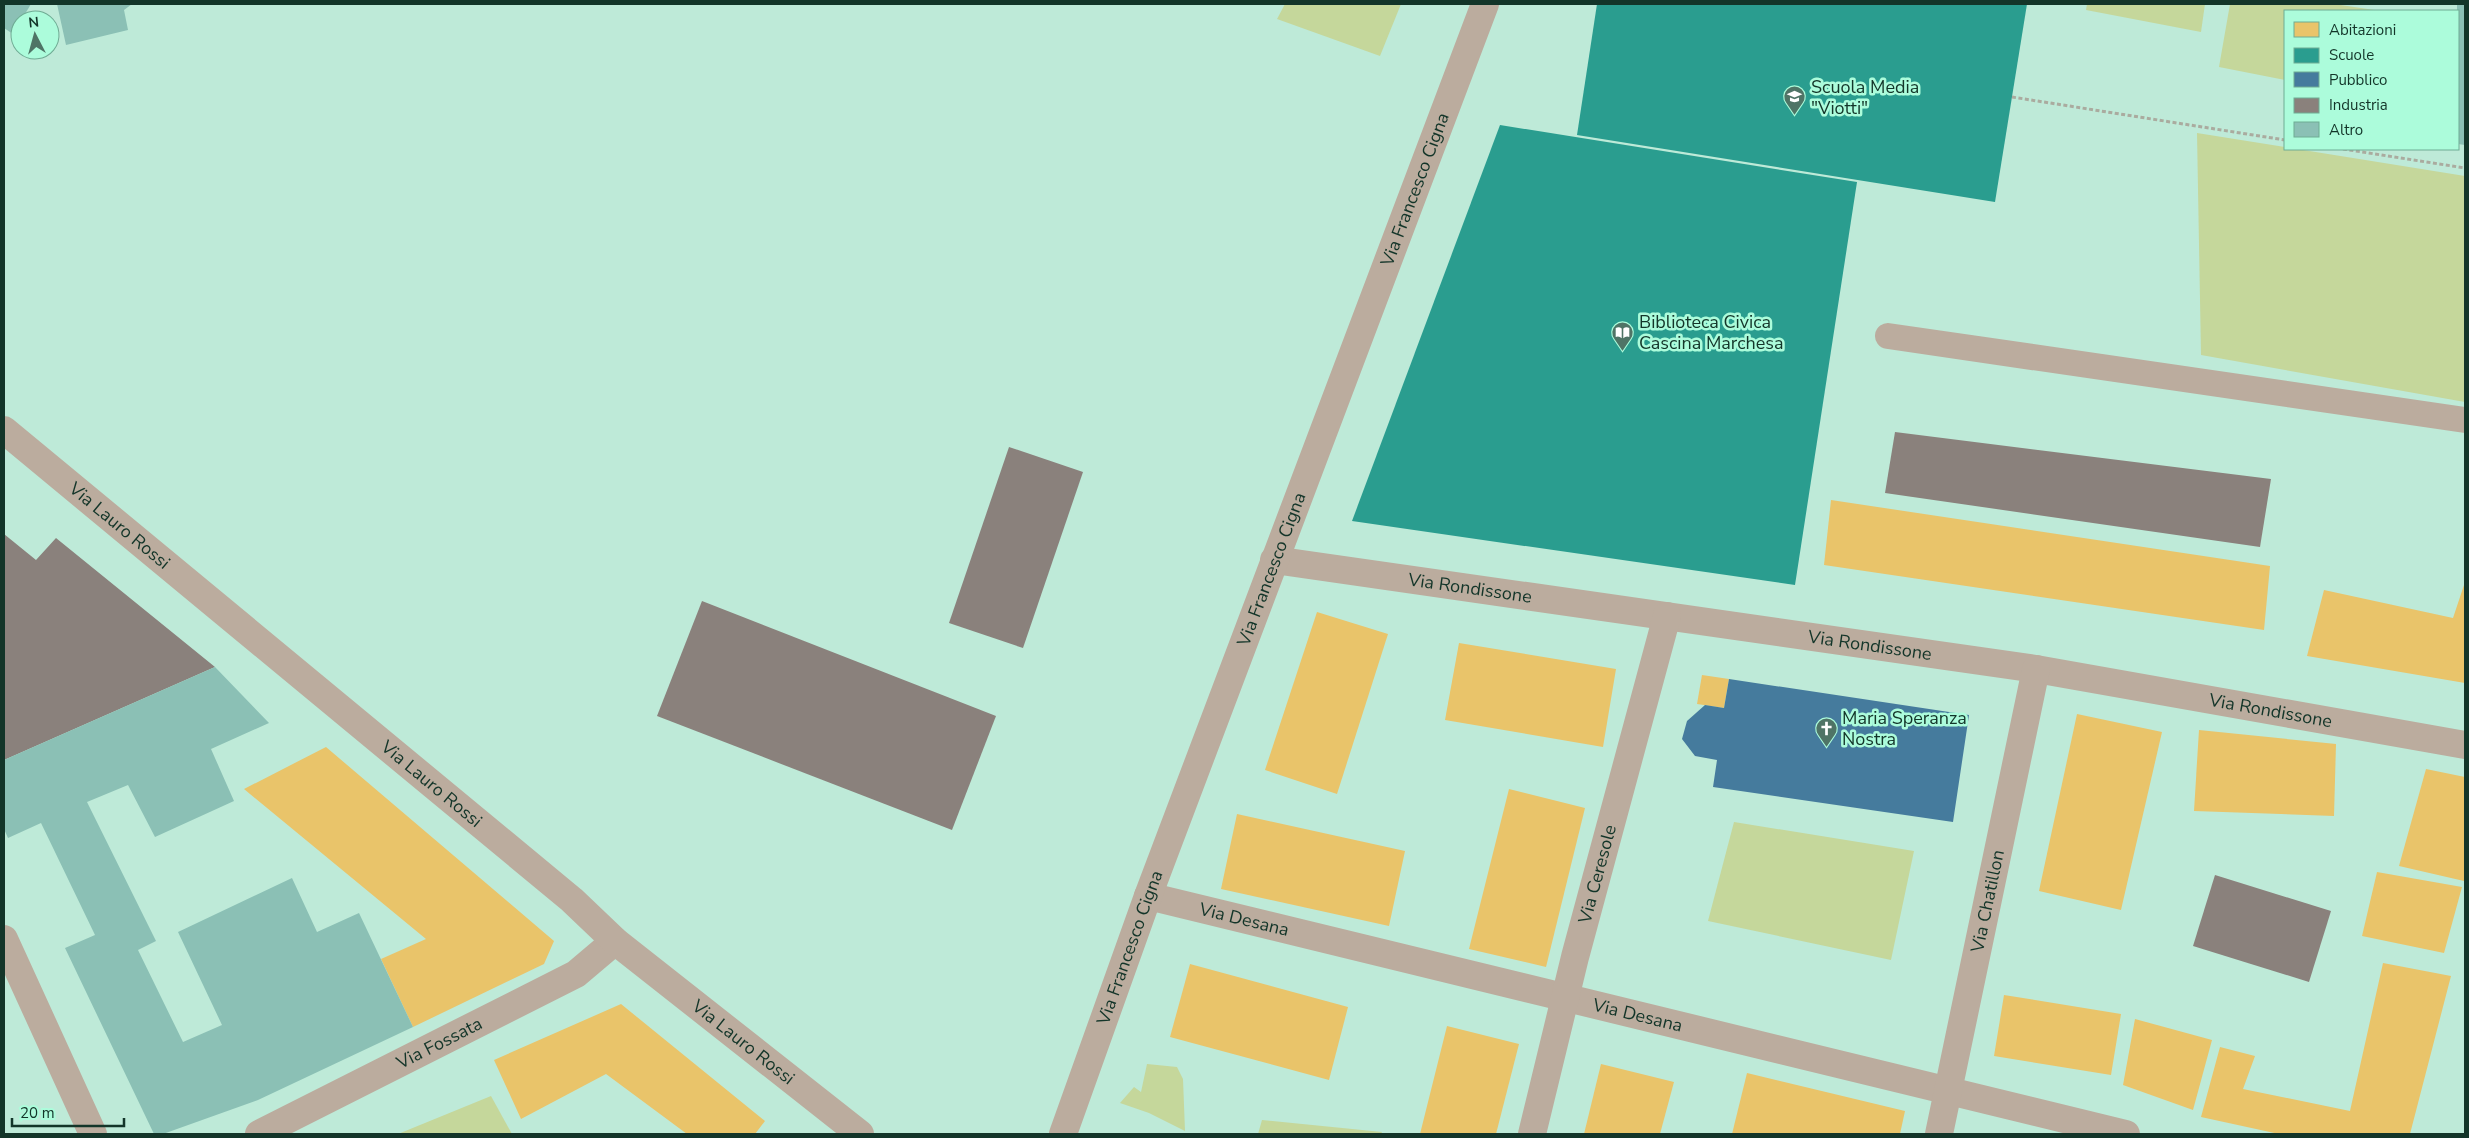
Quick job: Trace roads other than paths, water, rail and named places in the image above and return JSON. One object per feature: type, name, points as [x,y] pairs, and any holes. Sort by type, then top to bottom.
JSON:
[{"type":"street","name":"Via Francesco Cigna","points":[[1064,1134],[1148,896],[1484,4]]},
{"type":"street","points":[[1888,336],[2465,420]]},
{"type":"street","name":"Via Lauro Rossi","points":[[4,430],[572,900],[615,941],[860,1134]]},
{"type":"street","name":"Via Rondissone","points":[[1274,560],[2036,669],[2465,745]]},
{"type":"street","name":"Via Ceresole","points":[[1532,1134],[1667,616]]},
{"type":"street","name":"Via Chatillon","points":[[1939,1134],[2036,669]]},
{"type":"street","name":"Via Desana","points":[[1148,896],[2126,1134]]},
{"type":"street","points":[[4,939],[93,1134]]},
{"type":"street","name":"Via Fossata","points":[[259,1134],[576,974],[615,941]]},
{"type":"place","name":"Scuola Media \"Viotti\"","points":[[1795,116]]},
{"type":"place","name":"Biblioteca Civica Cascina Marchesa","points":[[1623,351]]},
{"type":"place","name":"Maria Speranza Nostra","points":[[1826,747]]}]
